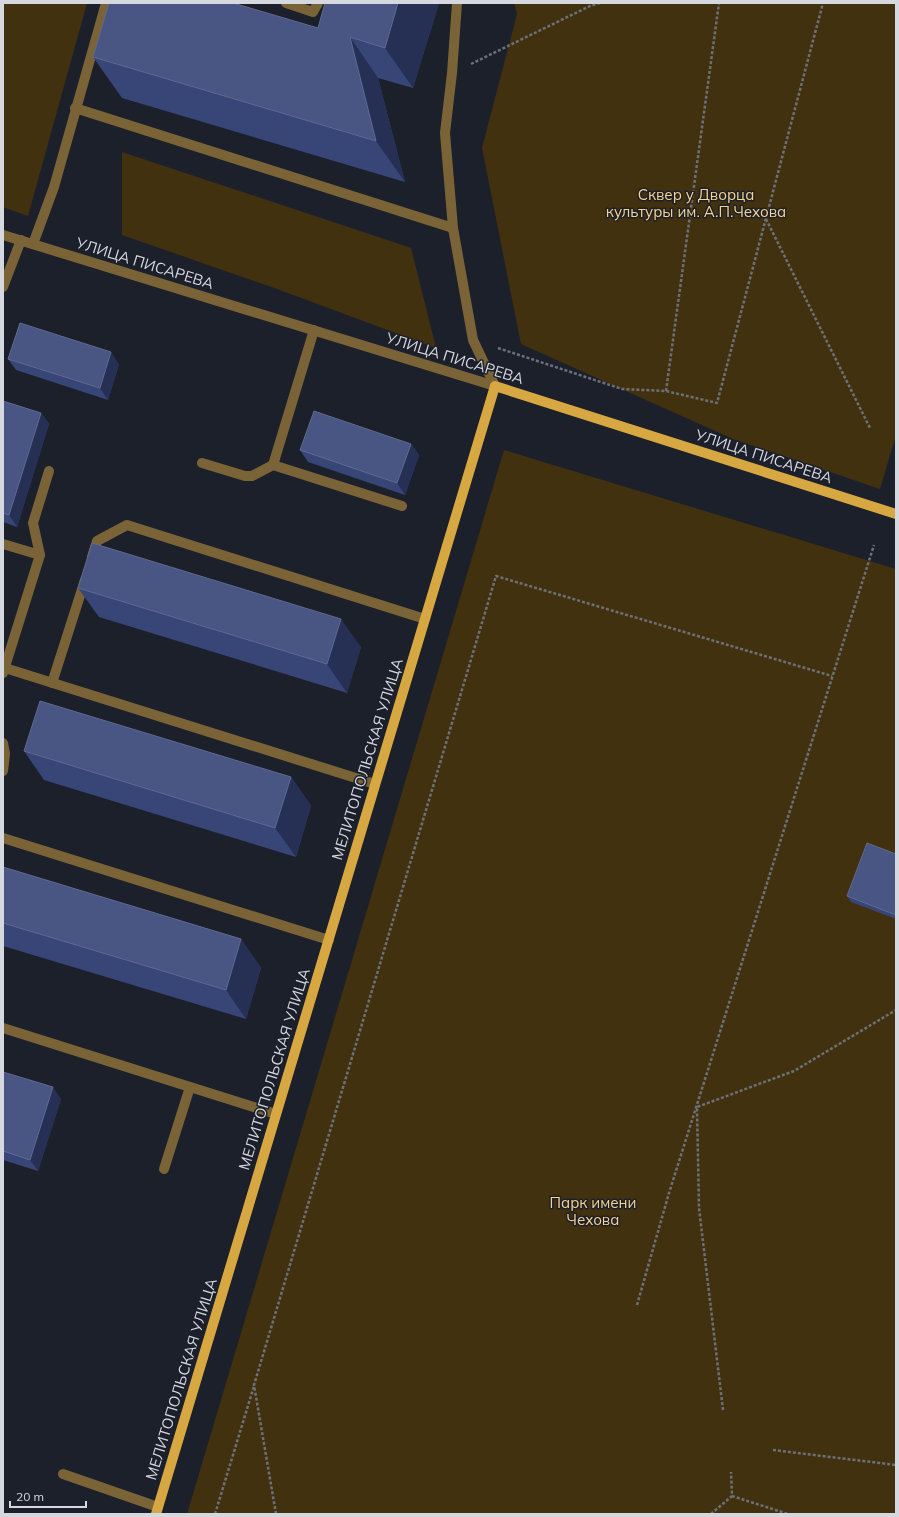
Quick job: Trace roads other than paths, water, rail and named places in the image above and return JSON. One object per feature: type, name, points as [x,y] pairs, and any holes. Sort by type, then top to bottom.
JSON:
[{"type":"main road","name":"УЛИЦА ПИСАРЕВА","points":[[495,386],[896,514]]},
{"type":"main road","name":"МЕЛИТОПОЛЬСКАЯ УЛИЦА","points":[[157,1511],[495,386]]},
{"type":"street","points":[[33,244],[54,187],[75,108],[106,3]]},
{"type":"street","points":[[286,3],[313,12],[318,3]]},
{"type":"street","points":[[456,3],[452,73],[444,133],[453,228],[472,340],[495,386]]},
{"type":"street","points":[[75,108],[453,228]]},
{"type":"street","name":"УЛИЦА ПИСАРЕВА","points":[[3,234],[495,386]]},
{"type":"street","points":[[3,287],[21,240]]},
{"type":"street","points":[[273,465],[314,330]]},
{"type":"street","points":[[202,463],[245,476],[252,476],[273,465],[402,506]]},
{"type":"street","points":[[49,471],[33,523],[40,555],[4,670],[52,683],[375,784]]},
{"type":"street","points":[[52,683],[97,541],[127,525],[425,619]]},
{"type":"street","points":[[3,544],[40,555]]},
{"type":"street","points":[[3,743],[5,754],[3,771]]},
{"type":"street","points":[[3,838],[328,940]]},
{"type":"street","points":[[3,1028],[276,1114]]},
{"type":"street","points":[[164,1169],[190,1087]]},
{"type":"street","points":[[63,1474],[157,1511]]},
{"type":"park label","name":"Сквер у Дворца культуры им. А.П.Чехова","points":[[696,202]]},
{"type":"park label","name":"Парк имени Чехова","points":[[593,1210]]}]
